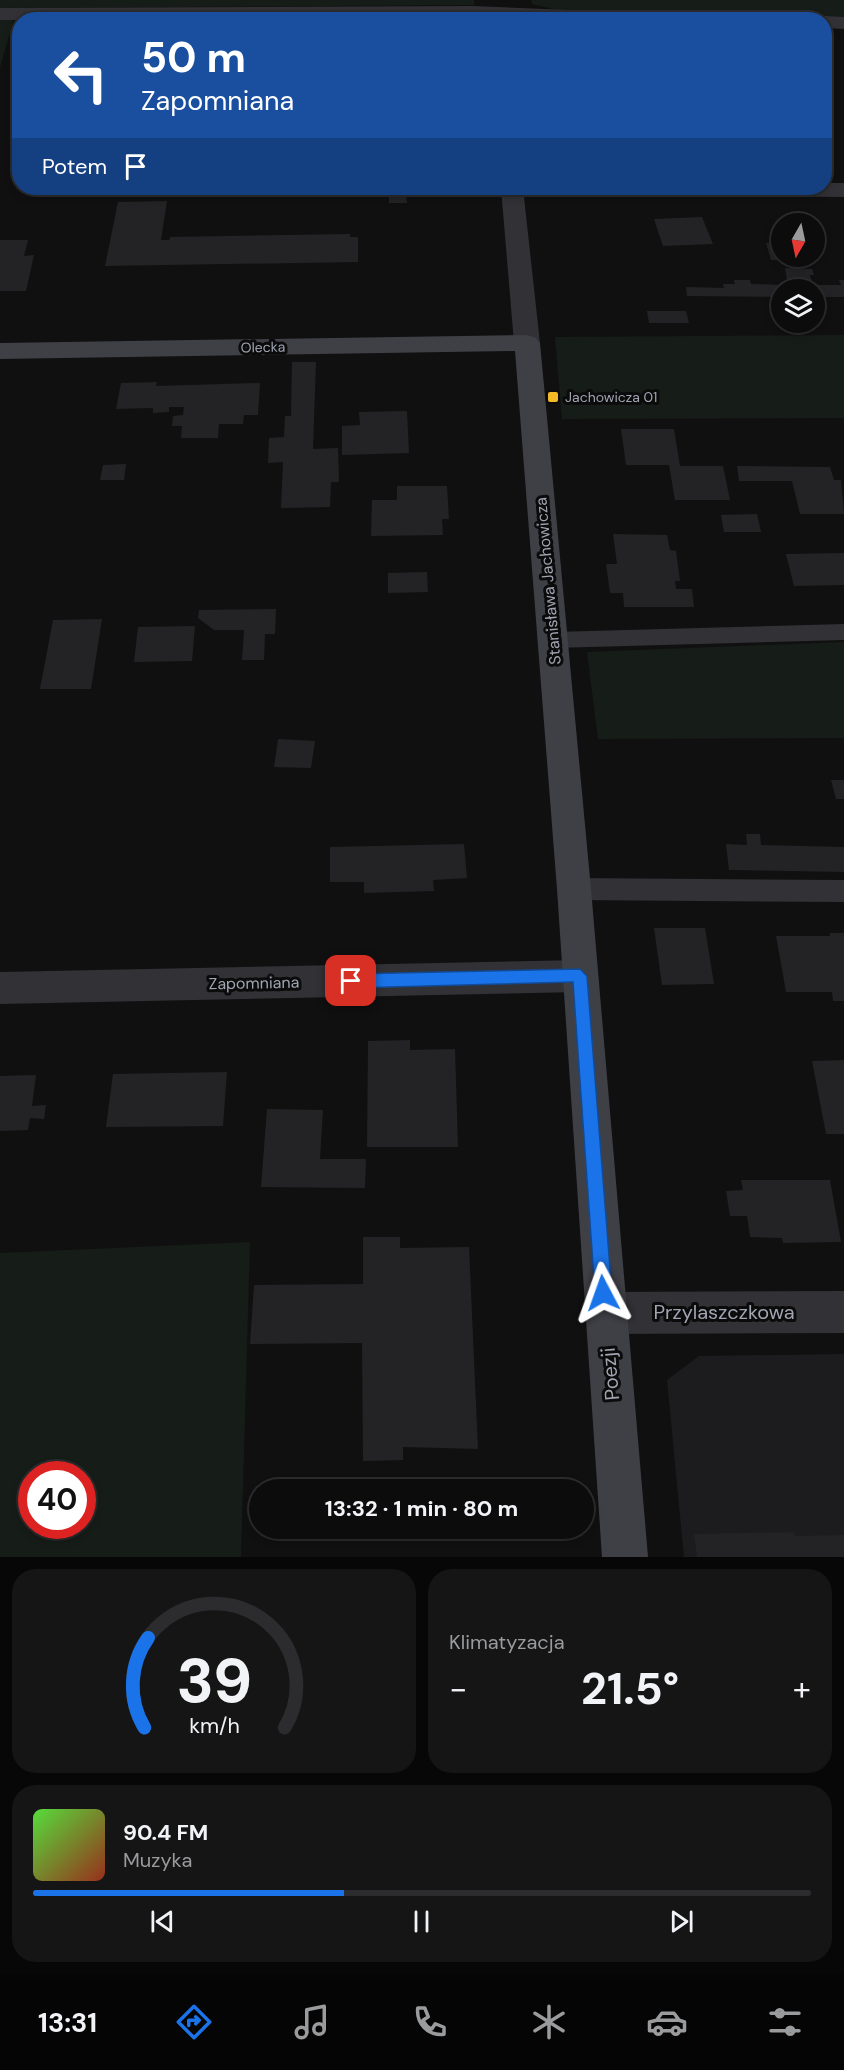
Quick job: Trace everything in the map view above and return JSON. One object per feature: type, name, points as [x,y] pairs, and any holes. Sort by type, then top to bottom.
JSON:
[{"type":"street","points":[[333,12],[500,11]]},
{"type":"street","name":"Stanisława Jachowicza","points":[[513,195],[553,640],[580,976]]},
{"type":"street","name":"Olecka","points":[[0,351],[527,343]]},
{"type":"street","name":"Zapomniana","points":[[0,988],[580,976]]},
{"type":"street","name":"Poezji","points":[[580,976],[624,1557]]},
{"type":"street","name":"Przylaszczkowa","points":[[605,1312],[844,1312]]},
{"type":"lane","points":[[553,640],[844,632]]},
{"type":"lane","points":[[574,889],[844,891]]},
{"type":"shaded area","points":[[0,0],[474,0],[474,5],[0,8]]},
{"type":"shaded area","points":[[531,0],[844,0],[844,17],[832,17],[832,12],[565,12],[532,4]]},
{"type":"shaded area","points":[[0,18],[12,18],[12,25],[0,68]]},
{"type":"shaded area","points":[[844,335],[844,418],[562,419],[555,337]]},
{"type":"shaded area","points":[[844,642],[844,738],[598,739],[587,652]]},
{"type":"shaded area","points":[[250,1242],[241,1557],[0,1557],[0,1253]]},
{"type":"shaded area","points":[[844,1354],[844,1557],[684,1557],[667,1380],[699,1356]]},
{"type":"building","points":[[389,195],[406,195],[407,203],[389,203]]},
{"type":"building","points":[[167,201],[161,240],[169,240],[170,237],[350,234],[350,237],[358,237],[358,262],[105,266],[118,202]]},
{"type":"building","points":[[702,217],[713,244],[663,246],[654,219]]},
{"type":"building","points":[[0,240],[28,240],[24,256],[34,255],[26,291],[0,291]]},
{"type":"building","points":[[766,243],[771,243],[771,260]]},
{"type":"building","points":[[785,268],[812,269],[814,275],[810,275],[811,279],[787,279]]},
{"type":"building","points":[[734,280],[750,280],[751,284],[771,285],[771,297],[687,296],[686,287],[724,288],[723,284],[735,284]]},
{"type":"building","points":[[839,280],[844,280],[844,297],[825,297],[825,285],[841,285]]},
{"type":"building","points":[[647,311],[686,311],[689,323],[649,323]]},
{"type":"building","points":[[292,362],[316,362],[313,449],[338,448],[339,482],[331,482],[330,507],[281,508],[283,462],[268,463],[269,438],[284,437],[285,416],[291,416]]},
{"type":"building","points":[[157,382],[156,386],[260,383],[258,415],[244,415],[243,424],[219,424],[218,438],[181,438],[182,426],[172,426],[173,416],[183,415],[184,407],[169,407],[169,412],[153,413],[153,408],[116,409],[121,383]]},
{"type":"building","points":[[407,411],[409,453],[342,455],[342,426],[360,425],[359,412]]},
{"type":"building","points":[[621,429],[674,429],[680,466],[723,466],[730,500],[675,500],[669,465],[626,465]]},
{"type":"building","points":[[126,464],[124,480],[100,480],[103,465]]},
{"type":"building","points":[[737,466],[830,467],[834,480],[841,480],[844,514],[800,514],[792,481],[739,481]]},
{"type":"building","points":[[397,486],[447,486],[449,519],[442,519],[443,535],[371,536],[372,500],[397,500]]},
{"type":"building","points":[[757,514],[761,532],[724,532],[721,515]]},
{"type":"building","points":[[613,534],[667,535],[670,550],[676,551],[680,581],[675,581],[676,589],[692,589],[694,607],[624,607],[623,593],[610,593],[606,564],[617,564]]},
{"type":"building","points":[[844,553],[844,585],[794,586],[786,554]]},
{"type":"building","points":[[427,572],[428,592],[388,593],[388,573]]},
{"type":"building","points":[[276,609],[275,634],[265,634],[264,660],[242,660],[244,630],[214,630],[198,618],[199,610]]},
{"type":"building","points":[[102,619],[91,689],[40,689],[53,620]]},
{"type":"building","points":[[195,626],[192,661],[134,662],[138,627]]},
{"type":"building","points":[[278,739],[315,741],[311,768],[274,767]]},
{"type":"building","points":[[831,780],[844,780],[844,799],[836,799]]},
{"type":"building","points":[[746,834],[760,834],[761,845],[844,847],[844,872],[729,870],[726,844],[747,845]]},
{"type":"building","points":[[464,844],[467,878],[433,880],[434,891],[364,893],[364,882],[330,882],[330,847]]},
{"type":"building","points":[[654,928],[705,928],[714,984],[662,985]]},
{"type":"building","points":[[830,933],[844,933],[844,1001],[833,1001],[832,992],[786,992],[776,936],[830,936]]},
{"type":"building","points":[[410,1040],[410,1050],[455,1049],[458,1147],[367,1147],[368,1041]]},
{"type":"building","points":[[844,1060],[844,1134],[826,1134],[812,1061]]},
{"type":"building","points":[[227,1072],[223,1126],[106,1127],[113,1074]]},
{"type":"building","points":[[36,1075],[32,1106],[46,1105],[44,1119],[30,1118],[28,1130],[0,1131],[0,1076]]},
{"type":"building","points":[[267,1109],[323,1110],[320,1159],[366,1159],[365,1188],[261,1187]]},
{"type":"building","points":[[741,1180],[830,1180],[841,1242],[783,1243],[782,1238],[750,1237],[747,1216],[730,1216],[726,1191],[743,1190]]},
{"type":"building","points":[[363,1237],[400,1237],[400,1248],[469,1247],[478,1449],[403,1447],[403,1460],[363,1461],[362,1343],[250,1344],[254,1285],[363,1284]]},
{"type":"building","points":[[794,1532],[795,1536],[844,1535],[844,1557],[697,1557],[694,1534]]},
{"type":"place","name":"Jachowicza 01","points":[[553,397]]},
{"type":"route","points":[[351,981],[580,976],[603,1293]]}]
